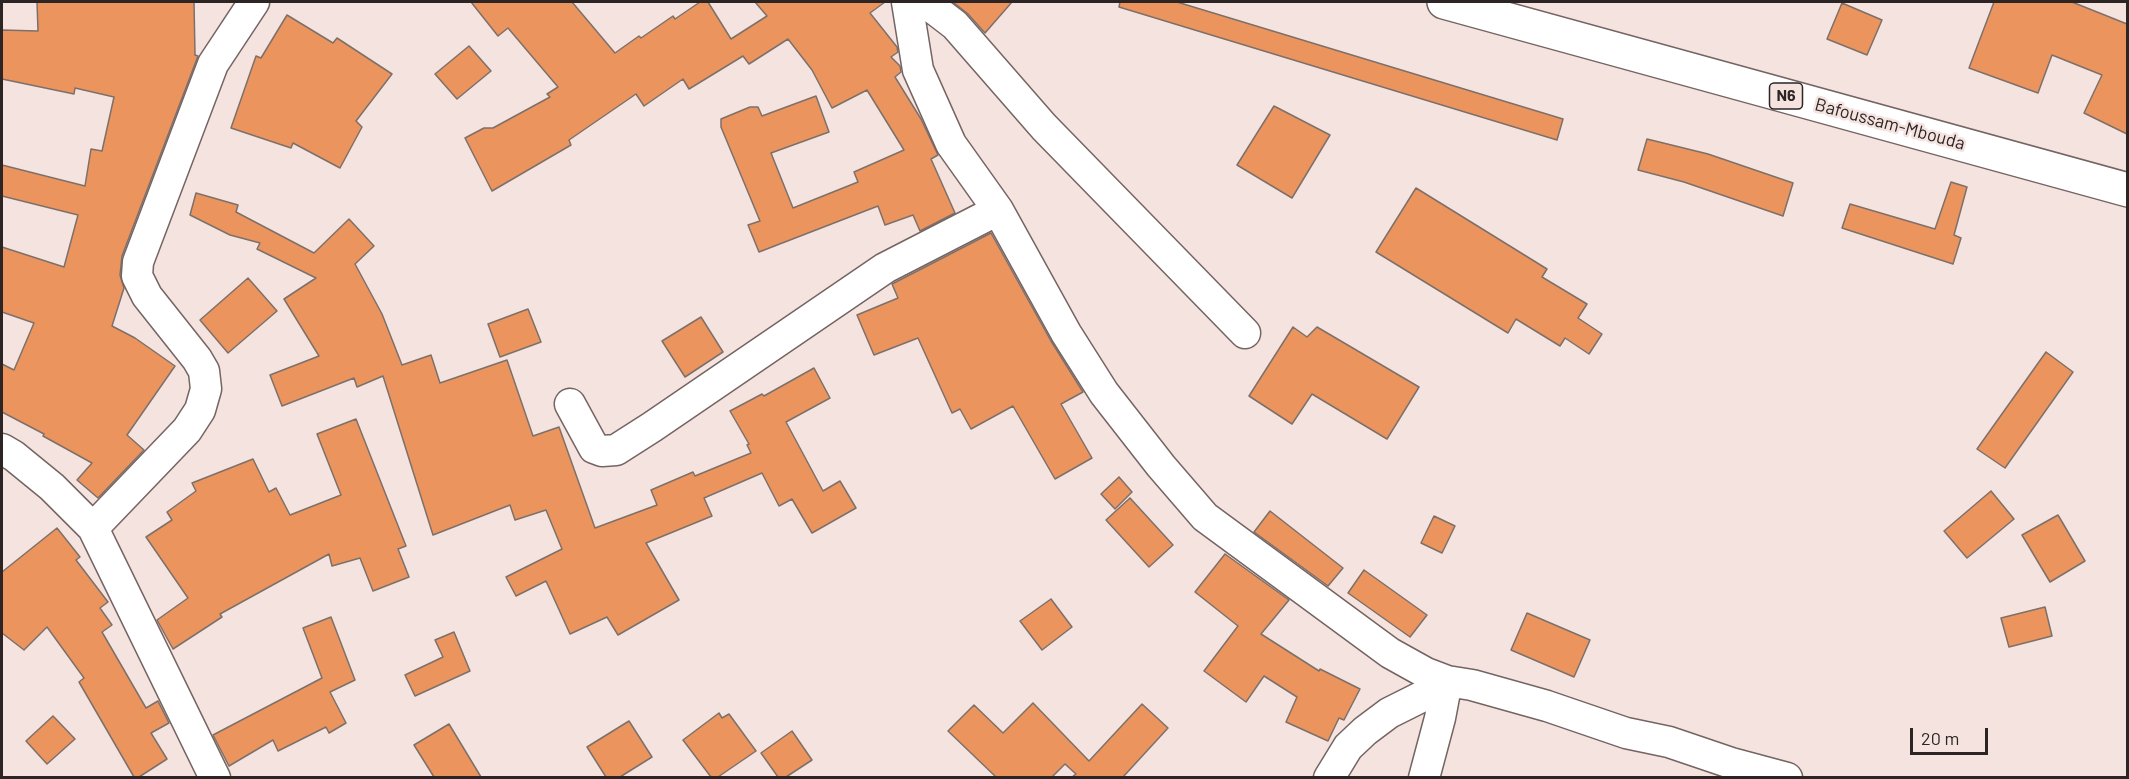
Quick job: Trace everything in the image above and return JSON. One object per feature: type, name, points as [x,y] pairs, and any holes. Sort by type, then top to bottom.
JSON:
[{"type":"highway","name":"Bafoussam-Mbouda","points":[[1444,2],[2127,190]]},
{"type":"street","points":[[93,528],[187,430],[200,410],[206,389],[204,371],[147,296],[137,276],[138,262],[213,64],[255,2]]},
{"type":"street","points":[[907,2],[918,70],[951,144],[998,210],[1066,333],[1104,393],[1205,517],[1390,653],[1447,684],[1472,685],[1547,706],[1626,733],[1670,742],[1787,777]]},
{"type":"street","points":[[925,2],[955,25],[1044,127],[1245,333]]},
{"type":"street","points":[[570,404],[594,448],[602,451],[615,450],[885,268],[998,210]]},
{"type":"street","points":[[2,449],[52,487],[93,528],[215,777]]},
{"type":"street","points":[[1329,777],[1348,747],[1365,731],[1389,713],[1447,684]]},
{"type":"street","points":[[1424,777],[1447,684]]},
{"type":"building","points":[[37,2],[194,2],[195,55],[198,56],[122,256],[120,275],[124,288],[112,326],[135,338],[175,366],[127,435],[144,450],[98,498],[77,480],[92,463],[2,412],[2,364],[14,370],[34,323],[2,312],[2,247],[64,267],[78,215],[2,196],[2,165],[85,186],[91,149],[102,151],[114,97],[75,88],[74,94],[2,79],[2,30],[38,31]]},
{"type":"building","points":[[471,2],[572,2],[615,53],[639,36],[641,38],[673,16],[675,19],[700,2],[708,2],[731,39],[767,16],[755,2],[885,2],[870,13],[897,47],[898,52],[891,57],[900,66],[901,72],[895,77],[921,119],[938,155],[931,159],[955,213],[920,231],[913,215],[885,225],[878,206],[759,252],[748,225],[760,221],[721,127],[721,119],[750,107],[758,107],[762,116],[816,96],[829,132],[771,153],[793,208],[858,182],[854,172],[904,150],[867,90],[832,108],[812,70],[788,39],[749,64],[743,56],[689,89],[683,79],[644,106],[636,94],[569,140],[571,145],[492,191],[465,138],[484,128],[493,128],[550,97],[547,94],[558,87],[508,28],[498,36]]},
{"type":"building","points":[[953,2],[1012,2],[985,33],[968,14]]},
{"type":"building","points":[[1120,2],[1177,2],[1563,119],[1557,140],[1119,7]]},
{"type":"building","points":[[1994,2],[2072,2],[2127,24],[2127,134],[2084,113],[2102,75],[2052,55],[2038,93],[1969,68]]},
{"type":"building","points":[[1842,3],[1882,20],[1867,55],[1827,39]]},
{"type":"building","points":[[287,15],[333,43],[337,38],[392,74],[356,121],[362,127],[340,168],[293,143],[291,148],[231,128],[256,56],[261,58]]},
{"type":"building","points":[[469,46],[491,71],[457,99],[435,74]]},
{"type":"building","points":[[1274,106],[1330,135],[1292,198],[1237,165]]},
{"type":"building","points":[[1647,139],[1708,154],[1793,183],[1783,216],[1684,182],[1638,170]]},
{"type":"building","points":[[1951,182],[1967,187],[1954,235],[1961,238],[1953,264],[1842,228],[1850,204],[1935,229]]},
{"type":"building","points":[[1416,188],[1547,269],[1542,277],[1587,304],[1578,318],[1602,334],[1589,354],[1565,338],[1560,346],[1516,319],[1508,333],[1376,252]]},
{"type":"building","points":[[196,193],[238,205],[236,212],[314,253],[349,219],[374,246],[355,264],[382,314],[402,365],[431,355],[440,383],[507,360],[533,436],[559,427],[595,528],[657,505],[651,490],[693,472],[695,476],[751,453],[747,445],[749,444],[730,411],[762,394],[764,396],[814,368],[830,398],[786,422],[823,491],[840,481],[856,508],[812,533],[792,499],[779,506],[762,473],[704,498],[712,516],[646,543],[679,600],[618,635],[607,617],[570,634],[546,581],[516,596],[506,577],[562,549],[546,510],[515,520],[510,505],[433,535],[383,376],[357,387],[354,378],[282,406],[270,375],[319,356],[284,299],[316,278],[257,249],[260,243],[230,235],[190,215]]},
{"type":"building","points":[[991,233],[1051,341],[1083,392],[1061,404],[1092,458],[1055,479],[1013,406],[971,429],[960,409],[952,413],[918,338],[874,355],[857,315],[898,298],[892,284]]},
{"type":"building","points":[[248,278],[277,311],[228,353],[200,320]]},
{"type":"building","points":[[528,309],[541,342],[500,357],[488,324]]},
{"type":"building","points":[[701,317],[723,352],[685,377],[662,341]]},
{"type":"building","points":[[1293,327],[1307,337],[1317,327],[1419,387],[1387,439],[1312,394],[1292,424],[1249,396]]},
{"type":"building","points":[[2046,352],[2073,372],[2005,468],[1977,449]]},
{"type":"building","points":[[356,419],[406,546],[398,549],[409,577],[373,591],[360,558],[332,566],[329,554],[220,614],[222,617],[173,649],[157,620],[188,598],[146,537],[172,520],[167,512],[196,491],[192,483],[253,459],[269,492],[276,488],[290,515],[341,495],[317,434]]},
{"type":"building","points":[[1119,477],[1132,492],[1115,509],[1101,494]]},
{"type":"building","points":[[1991,491],[2014,519],[1967,558],[1944,531]]},
{"type":"building","points":[[1130,498],[1173,545],[1149,567],[1106,520]]},
{"type":"building","points":[[1270,511],[1343,568],[1328,586],[1254,532]]},
{"type":"building","points":[[2058,515],[2085,561],[2050,582],[2022,535]]},
{"type":"building","points":[[1434,516],[1455,526],[1442,553],[1421,543]]},
{"type":"building","points":[[57,528],[80,557],[76,560],[108,602],[100,608],[112,625],[102,632],[146,708],[158,701],[169,723],[151,733],[167,759],[139,777],[134,777],[79,682],[84,678],[47,627],[24,650],[2,633],[2,572]]},
{"type":"building","points":[[1225,554],[1289,600],[1261,634],[1319,671],[1320,669],[1360,689],[1344,720],[1339,718],[1328,741],[1286,722],[1297,697],[1264,676],[1246,702],[1204,671],[1238,626],[1195,592]]},
{"type":"building","points":[[1364,570],[1427,615],[1410,637],[1348,593]]},
{"type":"building","points":[[1051,599],[1072,627],[1042,650],[1020,621]]},
{"type":"building","points":[[2045,607],[2052,636],[2009,647],[2001,618]]},
{"type":"building","points":[[1527,613],[1590,640],[1574,677],[1511,650]]},
{"type":"building","points":[[331,617],[355,680],[330,692],[346,723],[329,733],[326,727],[278,751],[273,740],[229,766],[213,735],[322,678],[303,628]]},
{"type":"building","points":[[454,632],[470,671],[415,696],[405,675],[443,657],[435,640]]},
{"type":"building","points":[[1033,703],[1089,761],[1142,704],[1168,728],[1123,777],[1072,777],[1076,774],[1065,764],[1052,777],[996,777],[948,731],[974,705],[1003,733]]},
{"type":"building","points":[[719,713],[722,718],[729,714],[756,751],[718,777],[711,777],[683,740]]},
{"type":"building","points":[[53,716],[75,739],[47,764],[26,741]]},
{"type":"building","points":[[629,721],[652,757],[620,777],[606,777],[587,747]]},
{"type":"building","points":[[449,724],[481,777],[434,777],[414,745]]},
{"type":"building","points":[[792,731],[812,760],[786,777],[778,777],[761,753]]}]
